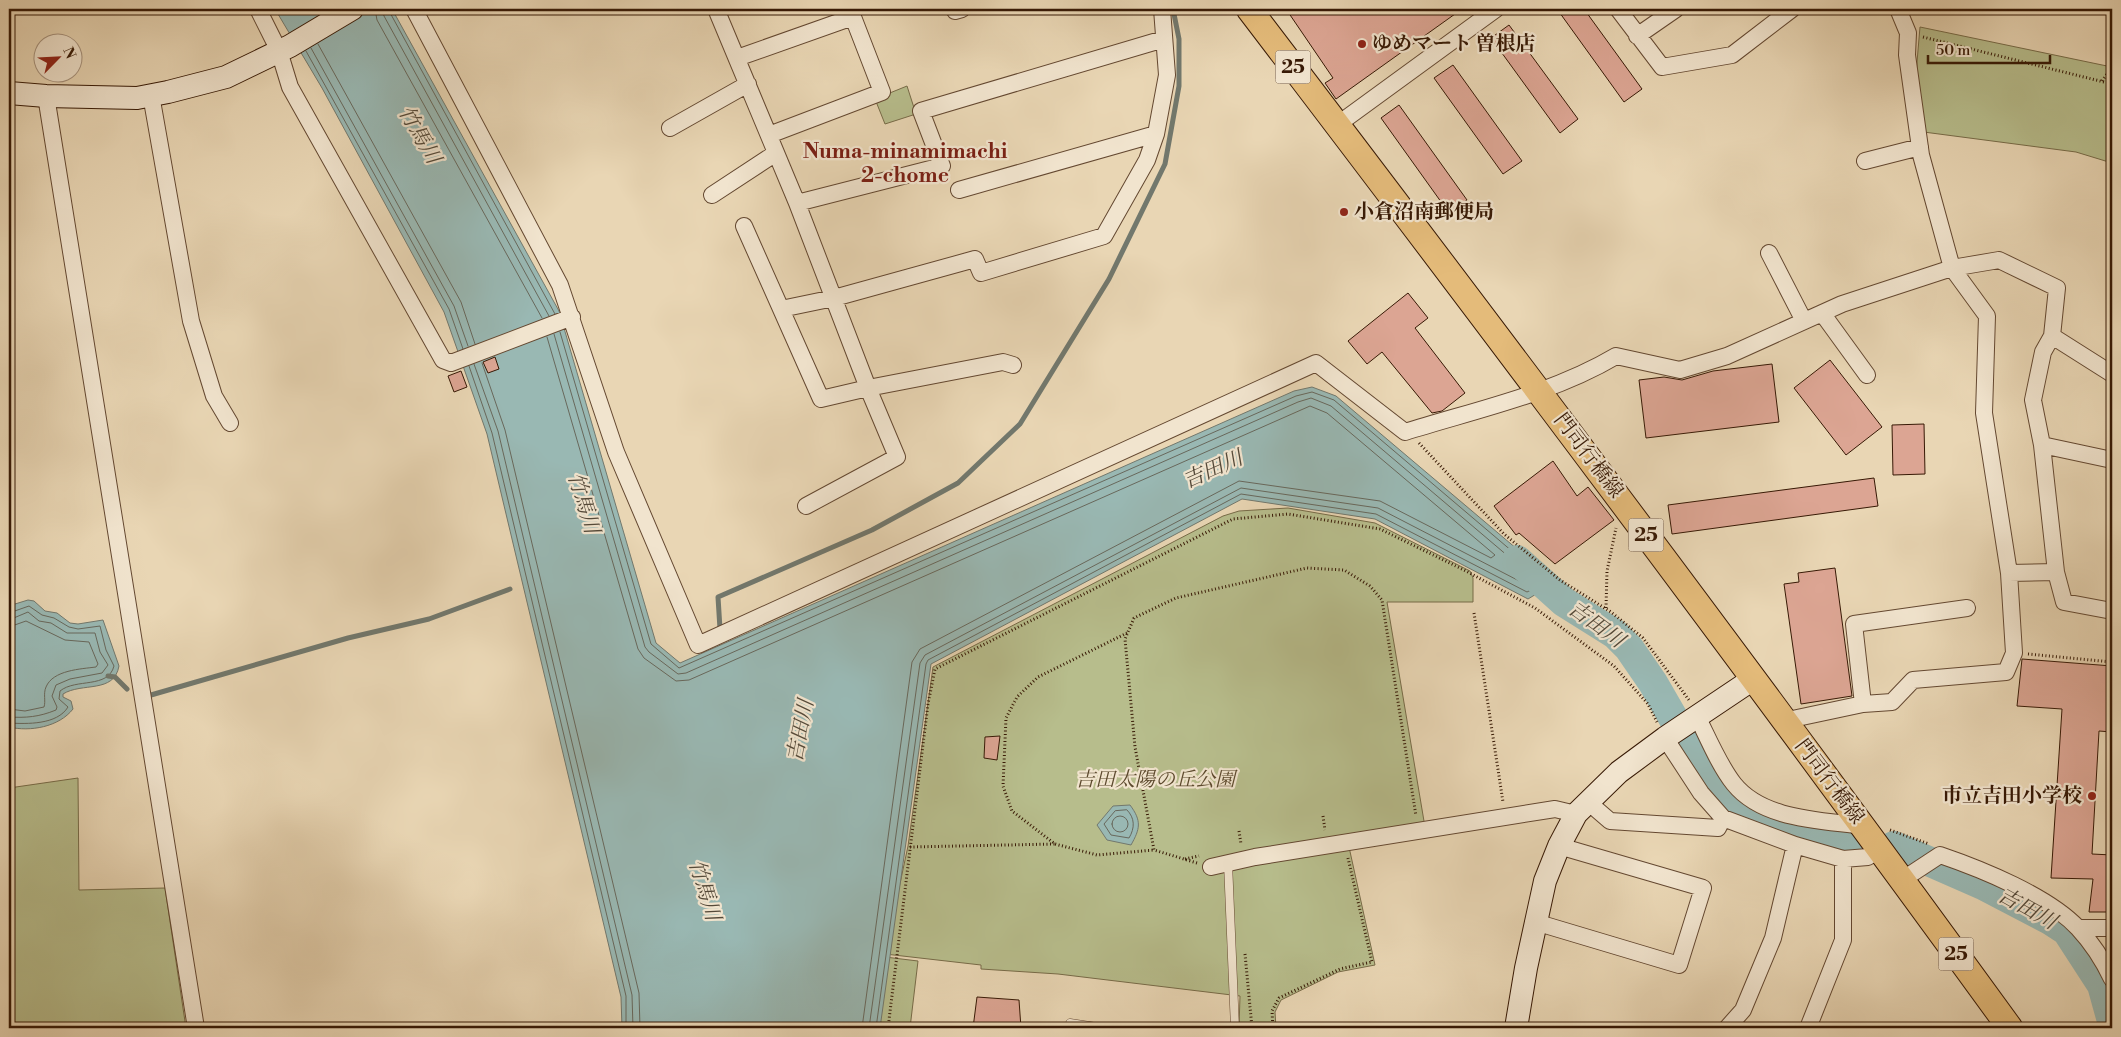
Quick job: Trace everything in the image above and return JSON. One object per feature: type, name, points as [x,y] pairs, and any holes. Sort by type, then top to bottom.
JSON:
[{"type":"main road","name":"門司行橋線","points":[[1249,9],[1538,390],[1783,721],[1874,833],[1903,880],[2010,1028]]},
{"type":"street","points":[[258,9],[285,49],[290,87],[443,360],[451,363],[569,319]]},
{"type":"street","points":[[9,92],[46,96],[137,98],[226,77],[285,49],[352,9]]},
{"type":"street","points":[[414,9],[560,285],[569,319],[616,452],[698,644],[1316,363],[1405,432],[1538,390],[1592,370],[1616,356],[1680,370],[1727,356],[1842,304],[1952,268],[1999,260],[2057,288],[2052,336],[2044,352],[2034,400],[2042,445],[2056,572],[2064,602],[2112,611]]},
{"type":"street","points":[[716,9],[797,203],[868,388],[897,456],[806,506]]},
{"type":"street","points":[[954,9],[955,11],[962,9]]},
{"type":"street","points":[[782,309],[834,298],[975,259],[981,272],[1104,236],[1147,160],[1156,134],[1167,75],[1162,9]]},
{"type":"street","points":[[1337,124],[1496,9]]},
{"type":"street","points":[[1618,9],[1662,68],[1732,55],[1792,9]]},
{"type":"street","points":[[1637,36],[1676,9]]},
{"type":"street","points":[[1783,721],[1863,704],[1892,702],[1913,680],[2006,672],[2014,653],[2010,573],[1984,413],[1987,316],[1952,268],[1920,147],[1907,55],[1908,33],[1898,9]]},
{"type":"street","points":[[737,58],[853,17],[882,92],[768,134]]},
{"type":"street","points":[[797,203],[942,166],[921,111],[1164,39]]},
{"type":"street","points":[[670,128],[748,84]]},
{"type":"street","points":[[151,95],[192,321],[214,396],[230,423]]},
{"type":"street","points":[[46,96],[196,1028]]},
{"type":"street","points":[[959,190],[1156,134]]},
{"type":"street","points":[[1865,161],[1920,147]]},
{"type":"street","points":[[712,195],[776,153]]},
{"type":"street","points":[[744,226],[821,399],[1003,362],[1013,365]]},
{"type":"street","points":[[1769,253],[1804,322]]},
{"type":"street","points":[[1822,313],[1867,375]]},
{"type":"street","points":[[2052,336],[2112,374]]},
{"type":"street","points":[[2042,445],[2112,460]]},
{"type":"street","points":[[2010,573],[2056,572]]},
{"type":"street","points":[[1863,704],[1854,624],[1967,608]]},
{"type":"street","points":[[1516,1028],[1535,922],[1545,881],[1559,846],[1582,808],[1619,772],[1683,722],[1753,679]]},
{"type":"street","points":[[1683,722],[1746,797],[1762,806],[1788,815],[1874,833],[1868,857],[1843,859],[1795,846],[1723,818],[1701,793],[1683,722]]},
{"type":"street","points":[[1211,867],[1344,843],[1555,809],[1582,808],[1610,822],[1718,828],[1723,818]]},
{"type":"street","points":[[1535,922],[1679,965],[1703,888],[1559,846]]},
{"type":"street","points":[[1727,1028],[1743,1010],[1773,938],[1795,846]]},
{"type":"street","points":[[1903,880],[1942,855],[2000,877],[2059,912],[2078,928],[2112,979]]},
{"type":"street","points":[[1808,1028],[1843,940],[1843,859]]},
{"type":"street","points":[[2078,928],[2112,928]]},
{"type":"lane","points":[[1228,863],[1235,1028]]},
{"type":"lane","points":[[1070,1024],[1102,1028]]},
{"type":"path","points":[[1908,33],[2112,84]]},
{"type":"path","points":[[2102,81],[2112,67]]},
{"type":"path","points":[[1405,432],[1420,444],[1504,534],[1560,580],[1606,609],[1644,638],[1683,722]]},
{"type":"path","points":[[888,1028],[910,847],[935,669],[1233,519],[1288,514],[1380,529],[1464,570],[1535,608],[1614,666],[1648,704],[1683,722]]},
{"type":"path","points":[[1606,609],[1607,571],[1617,527]]},
{"type":"path","points":[[1154,850],[1135,747],[1125,639],[1134,618],[1176,598],[1307,568],[1344,570],[1370,586],[1382,600],[1418,831]]},
{"type":"path","points":[[1474,612],[1505,817]]},
{"type":"path","points":[[1055,844],[1012,811],[1003,786],[1006,718],[1017,697],[1038,677],[1127,633]]},
{"type":"path","points":[[2014,653],[2112,662]]},
{"type":"path","points":[[1874,833],[1936,846],[1942,855]]},
{"type":"path","points":[[1273,1028],[1272,1011],[1279,998],[1340,969],[1372,962],[1344,843]]},
{"type":"path","points":[[910,847],[1055,844],[1097,855],[1154,850],[1211,867]]},
{"type":"path","points":[[1247,976],[1252,1028]]},
{"type":"green space","points":[[1920,27],[2107,66],[2112,58],[2112,163],[2076,152],[1916,131],[1917,62]]},
{"type":"green space","points":[[907,86],[916,114],[885,124],[875,99]]},
{"type":"green space","name":"吉田太陽の丘公園","points":[[1288,508],[1375,523],[1470,571],[1473,578],[1473,602],[1387,602],[1426,833],[1349,847],[1375,965],[1338,972],[1281,1000],[1275,1012],[1276,1028],[1239,1028],[1240,996],[1058,974],[981,969],[981,965],[885,954],[908,846],[933,667],[1223,516],[1239,511]]},
{"type":"green space","points":[[78,778],[79,890],[165,888],[186,1028],[9,1028],[9,788]]},
{"type":"green space","points":[[885,957],[918,961],[910,1028],[877,1028]]},
{"type":"water","name":"竹馬川","points":[[275,9],[392,9],[559,311],[656,643],[680,663],[1294,391],[1312,387],[1336,396],[1556,582],[1528,599],[1375,519],[1242,499],[931,664],[880,1028],[622,1028],[621,997],[487,434],[444,312],[322,88]]},
{"type":"water","points":[[28,600],[34,601],[45,611],[57,613],[70,623],[78,624],[103,620],[119,666],[116,675],[104,684],[71,690],[63,694],[63,697],[71,701],[73,709],[60,720],[44,727],[26,729],[9,727],[9,610],[15,604]]},
{"type":"water","points":[[1130,805],[1138,820],[1138,830],[1131,845],[1107,840],[1097,825],[1113,806]]},
{"type":"building","name":"ゆめマート 曽根店","points":[[1286,9],[1462,9],[1336,99],[1325,83],[1333,78]]},
{"type":"building","points":[[1557,9],[1584,9],[1642,89],[1624,102]]},
{"type":"building","points":[[1509,25],[1578,119],[1560,133],[1491,38]]},
{"type":"building","points":[[1453,65],[1522,161],[1503,174],[1434,78]]},
{"type":"building","points":[[1399,105],[1467,200],[1449,213],[1381,118]]},
{"type":"building","points":[[1408,293],[1428,318],[1415,328],[1465,393],[1442,411],[1432,413],[1382,352],[1367,364],[1348,341]]},
{"type":"building","points":[[495,357],[499,369],[488,373],[483,362]]},
{"type":"building","points":[[1830,360],[1882,427],[1846,455],[1794,388]]},
{"type":"building","points":[[1772,364],[1779,422],[1646,438],[1639,380],[1664,377],[1682,380],[1713,371]]},
{"type":"building","points":[[461,371],[467,387],[454,392],[448,376]]},
{"type":"building","points":[[1924,424],[1925,474],[1893,475],[1892,425]]},
{"type":"building","points":[[1553,461],[1577,496],[1588,487],[1614,520],[1555,564],[1519,533],[1516,535],[1494,506]]},
{"type":"building","points":[[1874,478],[1878,506],[1672,534],[1668,505]]},
{"type":"building","points":[[1835,568],[1852,696],[1801,704],[1784,584],[1799,582],[1798,573]]},
{"type":"building","points":[[2022,659],[2112,666],[2109,719],[2112,720],[2112,732],[2099,731],[2092,854],[2112,855],[2112,912],[2089,912],[2093,879],[2051,878],[2062,709],[2017,706]]},
{"type":"building","points":[[1000,736],[997,760],[984,758],[985,737]]},
{"type":"building","points":[[977,997],[1019,1000],[1021,1028],[973,1028]]},
{"type":"waterway","points":[[720,629],[718,597],[872,530],[958,483],[1020,424],[1109,279],[1165,164],[1179,86],[1179,39],[1173,9]]},
{"type":"waterway","name":"吉田川","points":[[1517,560],[1564,602],[1615,634],[1629,648],[1653,683],[1683,735],[1700,772],[1720,798],[1749,813],[1795,829],[1858,840]]},
{"type":"waterway","points":[[151,695],[348,638],[429,619],[510,589]]},
{"type":"waterway","points":[[108,676],[115,677],[127,689]]},
{"type":"waterway","name":"吉田川","points":[[1894,846],[1983,885],[2067,931],[2102,985],[2112,1021]]},
{"type":"place","name":"ゆめマート 曽根店","points":[[1362,44]]},
{"type":"place","name":"小倉沼南郵便局","points":[[1344,212]]},
{"type":"place","name":"市立吉田小学校","points":[[2092,796]]},
{"type":"district","name":"Numa-minamimachi 2-chome","points":[[905,164]]}]
